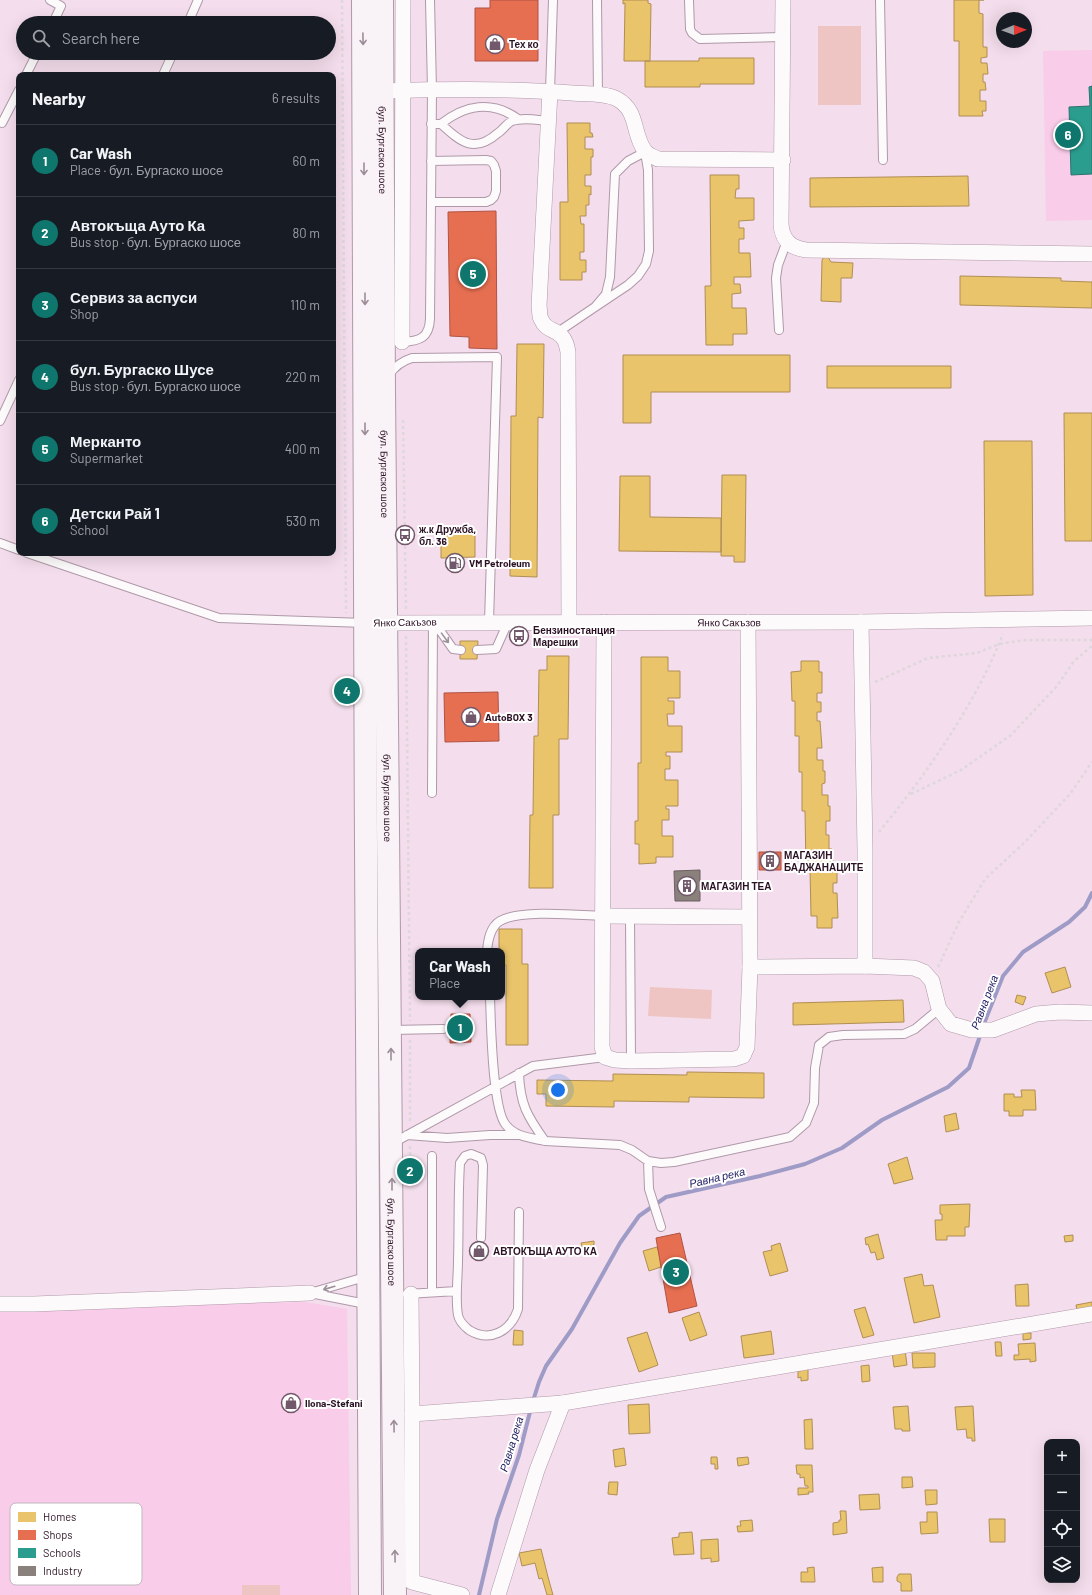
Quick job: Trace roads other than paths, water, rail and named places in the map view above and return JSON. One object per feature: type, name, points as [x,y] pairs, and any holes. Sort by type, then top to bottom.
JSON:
[{"type":"main road","name":"бул. Бургаско шосе","points":[[363,0],[405,1137],[395,1595]]},
{"type":"main road","name":"бул. Бургаско шосе","points":[[370,1595],[366,1277],[386,622],[384,392],[393,91],[382,0]]},
{"type":"street","points":[[402,342],[393,91],[403,0]]},
{"type":"street","points":[[782,0],[782,230],[787,241],[793,246],[806,250],[1092,254]]},
{"type":"street","points":[[393,91],[550,91],[616,98],[628,107],[635,122],[645,152],[658,159],[783,160]]},
{"type":"street","points":[[550,91],[539,306],[541,319],[547,327],[558,332],[566,341],[568,352],[569,623]]},
{"type":"street","name":"Янко Сакъзов","points":[[386,622],[861,622],[1092,618]]},
{"type":"street","points":[[604,622],[604,916],[602,1047],[605,1057],[615,1060],[631,1061],[734,1059],[743,1056],[747,1047],[750,967],[748,917],[748,622]]},
{"type":"street","points":[[861,622],[865,850],[865,966]]},
{"type":"street","points":[[604,916],[748,917]]},
{"type":"street","points":[[750,967],[865,966],[914,968],[924,972],[932,981],[939,1009],[952,1024],[972,1030],[992,1030],[1036,1014],[1060,1012],[1092,1013]]},
{"type":"street","points":[[0,1304],[34,1304],[310,1293]]},
{"type":"street","points":[[402,1294],[412,1414],[412,1582],[462,1595]]},
{"type":"street","points":[[412,1414],[563,1403],[1092,1314]]},
{"type":"street","points":[[498,1595],[537,1470],[563,1403]]},
{"type":"lane","points":[[50,0],[61,6],[56,16]]},
{"type":"lane","points":[[191,16],[198,0]]},
{"type":"lane","points":[[402,342],[414,341],[423,337],[429,330],[432,90],[430,0]]},
{"type":"lane","points":[[550,91],[553,0]]},
{"type":"lane","points":[[597,0],[598,95]]},
{"type":"lane","points":[[689,0],[690,29],[692,33],[700,39],[782,37]]},
{"type":"lane","points":[[880,0],[883,160]]},
{"type":"lane","points":[[28,72],[34,60]]},
{"type":"lane","points":[[164,72],[170,60]]},
{"type":"lane","points":[[2,123],[16,96]]},
{"type":"lane","points":[[431,124],[441,124],[457,112],[470,108],[482,107],[508,112],[518,120]]},
{"type":"lane","points":[[441,124],[455,137],[464,143],[472,145],[490,140],[510,122],[518,120],[548,121]]},
{"type":"lane","points":[[558,332],[628,285],[638,276],[646,264],[649,251],[648,170],[645,152],[628,161],[615,174],[610,277],[606,294],[595,307]]},
{"type":"lane","points":[[431,161],[486,160],[491,161],[496,171],[496,191],[494,196],[486,202],[431,202]]},
{"type":"lane","points":[[779,330],[777,271],[787,241]]},
{"type":"lane","points":[[384,392],[386,380],[392,370],[403,361],[412,358],[497,357],[489,622]]},
{"type":"lane","points":[[0,421],[16,386]]},
{"type":"lane","points":[[0,543],[16,549]]},
{"type":"lane","points":[[37,556],[219,618],[386,622]]},
{"type":"lane","points":[[433,622],[453,649],[460,650]]},
{"type":"lane","points":[[432,793],[433,622]]},
{"type":"lane","points":[[478,650],[496,649],[508,622]]},
{"type":"lane","points":[[487,948],[490,932],[499,921],[512,917],[539,914],[604,916]]},
{"type":"lane","points":[[630,917],[631,1061]]},
{"type":"lane","points":[[490,1000],[495,1086],[499,1111],[506,1125],[520,1135]]},
{"type":"lane","points":[[405,1137],[447,1138],[490,1135],[520,1135],[545,1141],[620,1145],[632,1150],[648,1161],[674,1162],[790,1138],[806,1123],[814,1103],[815,1068],[819,1046],[829,1037],[904,1034],[915,1029],[939,1009]]},
{"type":"lane","points":[[400,1030],[443,1029]]},
{"type":"lane","points":[[405,1137],[533,1066],[605,1057]]},
{"type":"lane","points":[[519,1073],[519,1088],[524,1108],[545,1141]]},
{"type":"lane","points":[[481,1238],[484,1165],[481,1158],[475,1154],[471,1154],[465,1156],[460,1163],[457,1291],[458,1317],[467,1328],[485,1336],[494,1335],[503,1331],[510,1326],[516,1318],[518,1309],[519,1212]]},
{"type":"lane","points":[[432,1156],[432,1292]]},
{"type":"lane","points":[[648,1161],[649,1189],[661,1227]]},
{"type":"lane","points":[[310,1293],[366,1277]]},
{"type":"lane","points":[[402,1294],[457,1291]]},
{"type":"lane","points":[[310,1293],[366,1304]]},
{"type":"waterway","name":"Равна река","points":[[983,1026],[1003,976],[1023,952],[1069,922],[1085,907],[1092,893]]},
{"type":"waterway","name":"Равна река","points":[[533,1401],[546,1366],[572,1329],[620,1243],[639,1216],[666,1197],[760,1176],[805,1164],[842,1148],[882,1120],[948,1087],[969,1068],[981,1033]]},
{"type":"waterway","name":"Равна река","points":[[479,1595],[497,1519],[519,1455],[531,1408]]},
{"type":"place","name":"Тех ко","points":[[495,44]]},
{"type":"place","name":"Детски Рай 1","points":[[1068,135]]},
{"type":"place","name":"Мерканто","points":[[473,274]]},
{"type":"place","name":"ж.к Дружба, бл. 36","points":[[405,535]]},
{"type":"place","name":"VM Petroleum","points":[[455,563]]},
{"type":"place","name":"Бензиностанция Марешки","points":[[519,636]]},
{"type":"place","name":"бул. Бургаско Шусе","points":[[347,691]]},
{"type":"place","name":"AutoBOX 3","points":[[471,717]]},
{"type":"place","name":"МАГАЗИН БАДЖАНАЦИТЕ","points":[[770,861]]},
{"type":"place","name":"МАГАЗИН ТЕА","points":[[687,886]]},
{"type":"place","name":"Car Wash","points":[[460,1028]]},
{"type":"place","name":"Автокъща Ауто Ка","points":[[410,1171]]},
{"type":"place","name":"АВТОКЪЩА АУТО КА","points":[[479,1251]]},
{"type":"place","name":"Сервиз за аспуси","points":[[676,1272]]},
{"type":"place","name":"Ilona-Stefani","points":[[291,1403]]}]
